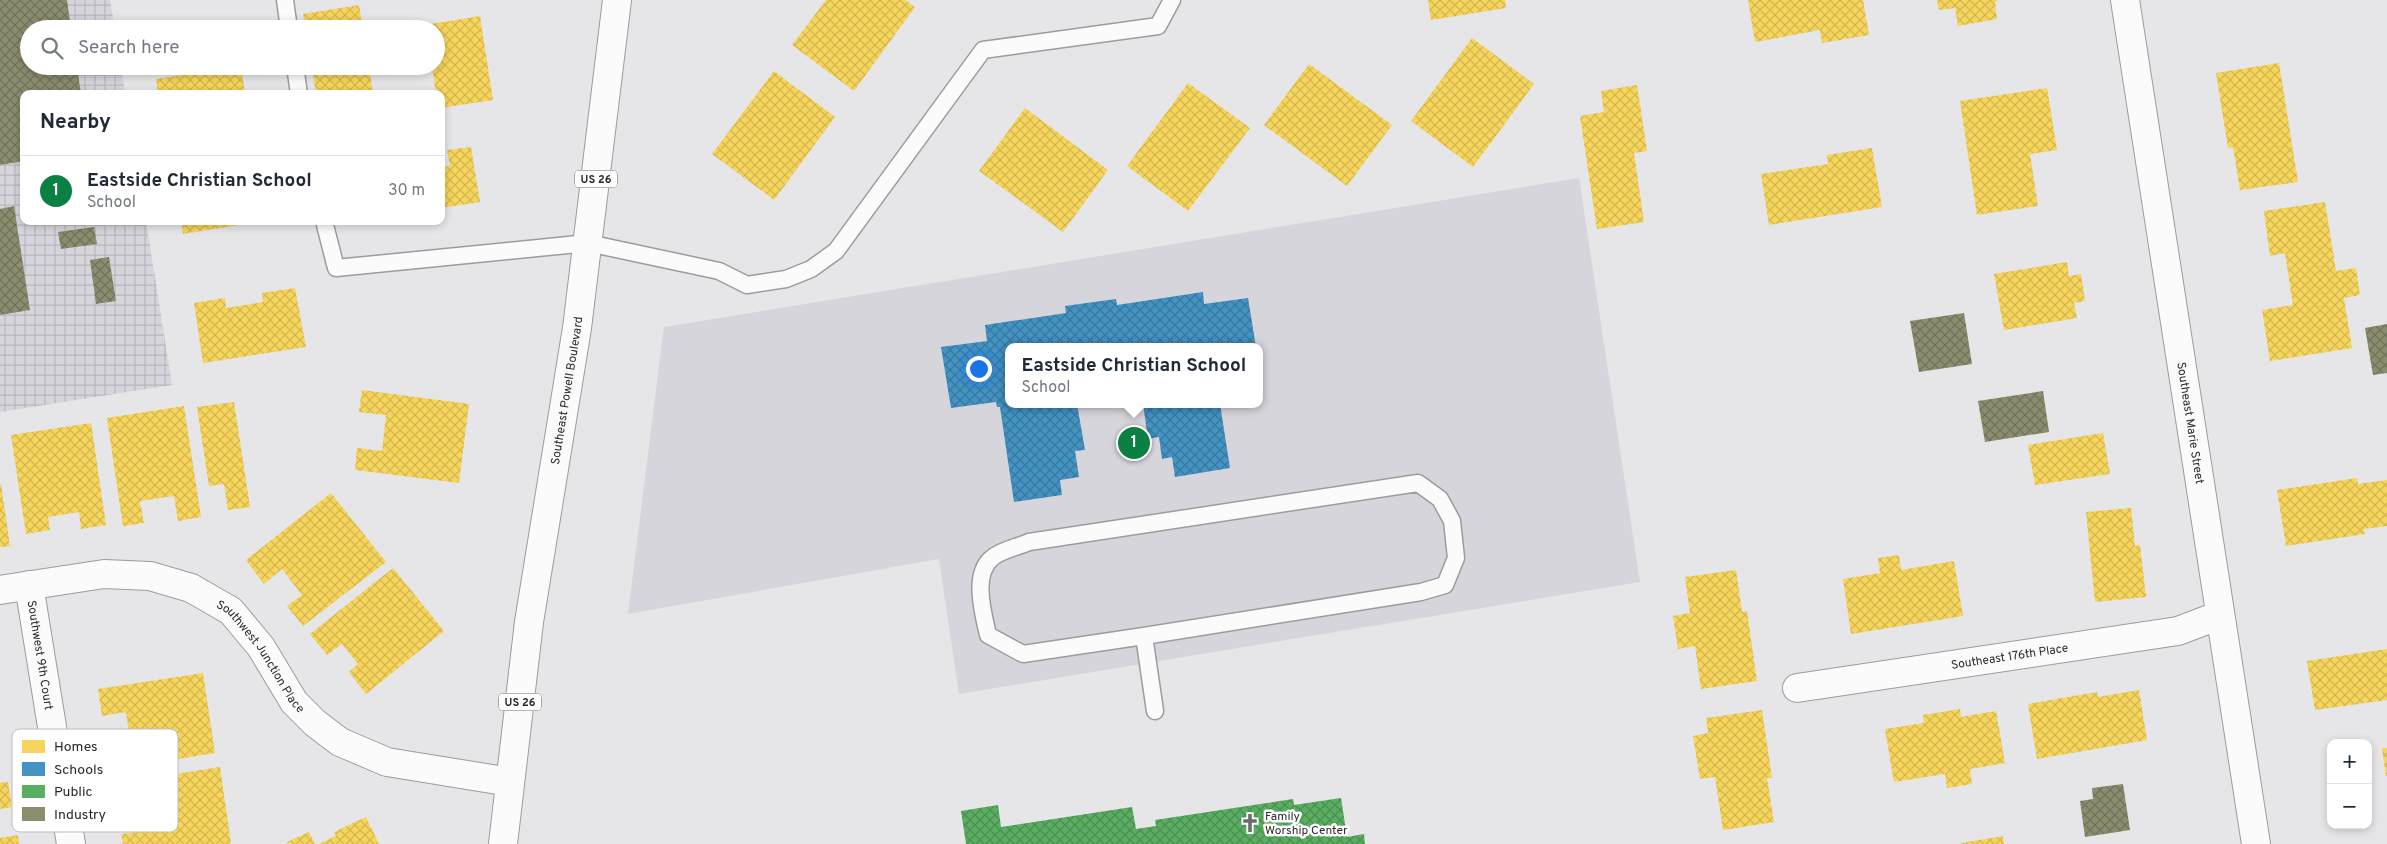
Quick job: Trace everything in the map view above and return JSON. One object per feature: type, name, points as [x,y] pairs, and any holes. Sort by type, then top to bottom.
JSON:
[{"type":"street","name":"Southeast Powell Boulevard","points":[[510,782],[529,622],[574,347],[617,0]]},
{"type":"street","name":"Southeast Marie Street","points":[[2125,0],[2256,844]]},
{"type":"street","name":"Southwest Junction Place","points":[[0,590],[104,574],[150,576],[191,588],[231,611],[261,647],[294,702],[315,723],[340,742],[387,762],[510,782]]},
{"type":"street","name":"Southwest 9th Court","points":[[30,585],[53,729]]},
{"type":"street","name":"Southeast 176th Place","points":[[1797,688],[2178,631],[2220,615]]},
{"type":"street","name":"US 26","points":[[503,844],[510,782]]},
{"type":"lane","points":[[285,0],[288,20]]},
{"type":"lane","points":[[325,225],[336,268],[588,242],[719,271],[746,285],[786,279],[811,269],[836,251],[983,50],[1158,26],[1172,0]]},
{"type":"lane","points":[[296,75],[298,90]]},
{"type":"lane","points":[[1418,484],[1440,498],[1452,520],[1456,558],[1445,585],[1421,592],[1144,636],[1023,654],[988,635],[979,579],[992,558],[1029,542],[1418,484]]},
{"type":"lane","points":[[1144,636],[1155,711]]},
{"type":"shaded area","points":[[0,0],[110,0],[113,20],[20,20],[20,75],[122,75],[124,90],[20,90],[20,225],[147,225],[172,385],[0,412]]},
{"type":"shaded area","points":[[1579,178],[1640,582],[959,694],[939,559],[628,614],[664,327]]},
{"type":"building: Homes","points":[[826,0],[905,0],[915,7],[854,91],[792,45]]},
{"type":"building: Homes","points":[[1428,0],[1505,0],[1506,8],[1431,20]]},
{"type":"building: Homes","points":[[1748,0],[1863,0],[1869,35],[1822,43],[1820,30],[1755,42]]},
{"type":"building: Homes","points":[[1937,0],[1999,0],[1995,2],[1997,19],[1958,26],[1955,8],[1939,10]]},
{"type":"building: Homes","points":[[359,5],[362,20],[304,20],[303,14]]},
{"type":"building: Homes","points":[[480,16],[493,100],[445,107],[445,90],[435,90],[433,75],[445,75],[445,22]]},
{"type":"building: Homes","points":[[1472,38],[1534,84],[1473,167],[1411,121]]},
{"type":"building: Homes","points":[[2279,63],[2298,182],[2240,190],[2233,147],[2228,148],[2216,73]]},
{"type":"building: Homes","points":[[1309,64],[1392,125],[1347,186],[1264,125]]},
{"type":"building: Homes","points":[[774,71],[835,117],[774,200],[712,154]]},
{"type":"building: Homes","points":[[182,75],[242,75],[244,90],[157,90],[156,79]]},
{"type":"building: Homes","points":[[313,75],[370,75],[372,90],[315,90]]},
{"type":"building: Homes","points":[[1188,83],[1250,128],[1188,211],[1127,166]]},
{"type":"building: Homes","points":[[1637,85],[1647,151],[1634,153],[1644,222],[1597,229],[1580,116],[1604,112],[1601,91]]},
{"type":"building: Homes","points":[[2047,88],[2057,150],[2030,154],[2038,206],[1977,215],[1960,101]]},
{"type":"building: Homes","points":[[1025,108],[1108,170],[1063,232],[979,171]]},
{"type":"building: Homes","points":[[471,147],[480,202],[445,207],[445,167],[450,166],[447,150]]},
{"type":"building: Homes","points":[[1872,148],[1882,207],[1769,225],[1761,174],[1828,164],[1827,155]]},
{"type":"building: Homes","points":[[2325,202],[2336,271],[2356,268],[2360,295],[2344,298],[2352,348],[2270,361],[2262,310],[2293,305],[2285,253],[2270,256],[2264,211]]},
{"type":"building: Homes","points":[[182,225],[238,225],[183,234]]},
{"type":"building: Homes","points":[[2067,262],[2069,276],[2081,274],[2085,301],[2074,303],[2077,318],[2004,330],[1994,274]]},
{"type":"building: Homes","points":[[295,288],[306,347],[203,363],[194,303],[225,298],[226,308],[263,302],[262,293]]},
{"type":"building: Homes","points":[[362,390],[469,404],[459,483],[355,470],[357,448],[382,451],[386,415],[359,412]]},
{"type":"building: Homes","points":[[234,402],[250,507],[228,510],[224,484],[209,486],[197,407]]},
{"type":"building: Homes","points":[[184,406],[201,517],[178,521],[174,496],[140,501],[144,523],[123,526],[107,418]]},
{"type":"building: Homes","points":[[91,423],[106,525],[81,529],[79,512],[48,517],[50,530],[26,534],[11,435]]},
{"type":"building: Homes","points":[[2103,433],[2110,474],[2035,485],[2028,445]]},
{"type":"building: Homes","points":[[2357,478],[2358,484],[2387,480],[2387,526],[2364,529],[2365,534],[2286,546],[2277,490]]},
{"type":"building: Homes","points":[[0,485],[10,546],[0,547]]},
{"type":"building: Homes","points":[[331,493],[386,562],[303,626],[287,606],[302,595],[282,569],[264,584],[246,560]]},
{"type":"building: Homes","points":[[2131,508],[2135,546],[2140,545],[2146,597],[2095,602],[2086,512]]},
{"type":"building: Homes","points":[[1899,555],[1901,570],[1954,561],[1963,616],[1851,634],[1843,579],[1880,573],[1878,558]]},
{"type":"building: Homes","points":[[393,568],[444,631],[366,694],[349,672],[358,664],[342,644],[327,655],[310,634]]},
{"type":"building: Homes","points":[[1736,570],[1742,612],[1747,611],[1757,681],[1701,689],[1695,646],[1678,649],[1673,616],[1690,613],[1685,577]]},
{"type":"building: Homes","points":[[2387,649],[2387,700],[2315,710],[2307,661]]},
{"type":"building: Homes","points":[[203,673],[215,753],[178,759],[178,729],[128,729],[126,712],[102,716],[98,689]]},
{"type":"building: Homes","points":[[2139,690],[2147,740],[2037,759],[2028,704],[2097,692],[2098,697]]},
{"type":"building: Homes","points":[[1960,709],[1961,717],[1996,711],[2005,763],[1970,769],[1972,784],[1947,788],[1945,774],[1894,782],[1885,729],[1924,723],[1923,715]]},
{"type":"building: Homes","points":[[1762,710],[1772,778],[1767,778],[1774,822],[1723,830],[1715,777],[1700,779],[1693,736],[1708,733],[1706,718]]},
{"type":"building: Homes","points":[[2382,748],[2387,748],[2387,776],[2386,776]]},
{"type":"building: Homes","points":[[220,767],[231,844],[123,844],[121,834],[133,832],[178,832],[178,774]]},
{"type":"building: Homes","points":[[8,782],[12,807],[0,809],[0,783]]},
{"type":"building: Homes","points":[[366,817],[379,844],[319,844],[336,836],[334,832]]},
{"type":"building: Homes","points":[[309,832],[315,844],[288,844],[287,842]]},
{"type":"building: Homes","points":[[18,835],[19,844],[0,844],[0,838]]},
{"type":"building: Homes","points":[[2003,836],[2004,844],[1961,844],[1961,843]]},
{"type":"building: Schools","points":[[1203,292],[1204,304],[1248,298],[1255,343],[1005,343],[1005,408],[1078,408],[1085,450],[1075,451],[1079,477],[1060,480],[1062,495],[1014,502],[1000,407],[997,407],[996,402],[951,408],[941,347],[987,341],[985,325],[1066,313],[1065,306],[1116,299],[1117,305]]},
{"type":"building: Schools","points":[[1144,408],[1221,408],[1230,468],[1175,477],[1172,457],[1162,459],[1159,437],[1148,439]]},
{"type":"building: Public","name":"Family Worship Center","points":[[1341,798],[1347,837],[1364,834],[1365,844],[966,844],[961,811],[998,805],[1001,827],[1132,807],[1136,829],[1156,826],[1155,820],[1293,799],[1294,805]]},
{"type":"building: Industry","points":[[0,0],[67,0],[70,20],[20,20],[20,75],[78,75],[80,90],[20,90],[20,162],[0,165]]},
{"type":"building: Industry","points":[[14,206],[30,310],[0,315],[0,209]]},
{"type":"building: Industry","points":[[94,227],[97,244],[61,249],[58,232]]},
{"type":"building: Industry","points":[[109,257],[116,301],[96,304],[90,260]]},
{"type":"building: Industry","points":[[1964,313],[1972,364],[1919,372],[1910,321]]},
{"type":"building: Industry","points":[[2387,324],[2387,373],[2373,375],[2365,328]]},
{"type":"building: Industry","points":[[2043,391],[2049,432],[1985,442],[1978,401]]},
{"type":"building: Industry","points":[[2123,784],[2130,830],[2085,837],[2080,801],[2093,799],[2092,788]]},
{"type":"place","name":"Eastside Christian School","points":[[1134,443]]},
{"type":"place","name":"Family Worship Center","points":[[1250,823]]}]
